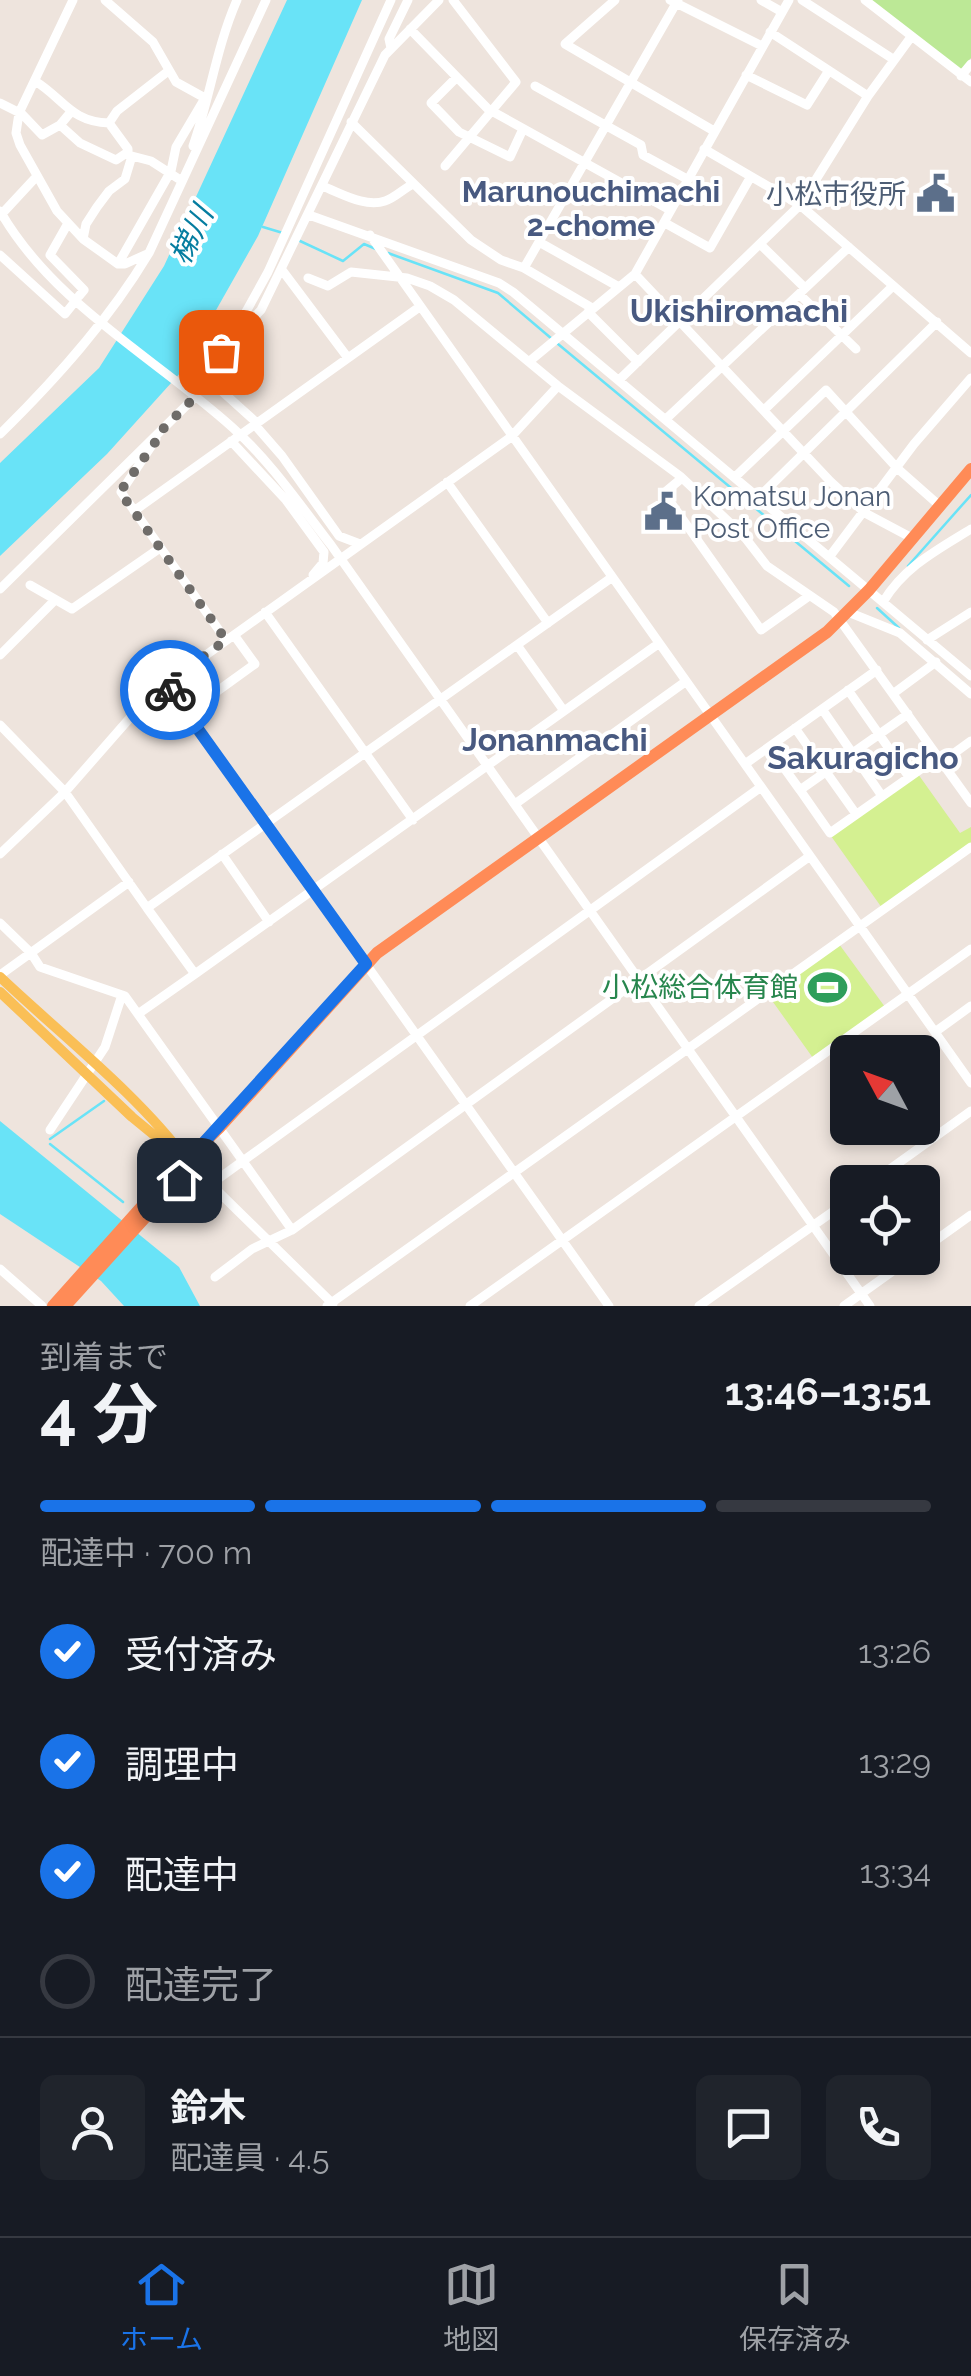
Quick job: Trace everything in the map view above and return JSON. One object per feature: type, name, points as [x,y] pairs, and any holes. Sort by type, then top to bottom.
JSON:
[{"type":"highway","points":[[65,1306],[187,1161],[366,964],[391,942],[844,616],[970,473]]},
{"type":"highway","points":[[54,1306],[80,1284]]},
{"type":"main road","points":[[0,976],[168,1149],[187,1161]]},
{"type":"main road","points":[[0,992],[90,1069]]},
{"type":"street","points":[[73,0],[19,113],[16,133],[67,225],[118,264],[149,253]]},
{"type":"street","points":[[105,0],[153,42],[176,82],[205,98]]},
{"type":"street","points":[[118,264],[171,171],[176,147],[205,98],[222,36],[237,0]]},
{"type":"street","points":[[0,434],[78,354],[149,253],[266,0]]},
{"type":"street","points":[[0,589],[156,436],[225,348],[268,272],[392,0]]},
{"type":"street","points":[[391,48],[390,39],[408,0]]},
{"type":"street","points":[[360,544],[338,536],[256,424],[216,386],[225,348],[261,310],[391,48],[439,0]]},
{"type":"street","points":[[445,166],[516,82],[452,0]]},
{"type":"street","points":[[615,0],[565,44],[714,131]]},
{"type":"street","points":[[761,0],[782,12]]},
{"type":"street","points":[[530,360],[635,274],[788,0]]},
{"type":"street","points":[[802,0],[893,59]]},
{"type":"street","points":[[865,0],[971,82]]},
{"type":"street","points":[[524,268],[675,1],[762,46]]},
{"type":"street","points":[[410,28],[491,111],[670,210]]},
{"type":"street","points":[[770,32],[868,96]]},
{"type":"street","points":[[619,380],[800,206],[868,96],[910,37]]},
{"type":"street","points":[[962,76],[971,64]]},
{"type":"street","points":[[110,123],[117,111],[167,72]]},
{"type":"street","points":[[746,75],[807,105],[828,72]]},
{"type":"street","points":[[456,77],[431,103],[459,132],[510,157],[523,129]]},
{"type":"street","points":[[35,81],[54,92],[70,113],[110,123],[130,154],[171,171],[182,181]]},
{"type":"street","points":[[535,86],[641,145],[643,155],[687,179]]},
{"type":"street","points":[[190,164],[206,110],[205,98]]},
{"type":"street","points":[[0,103],[19,113],[42,135],[70,113]]},
{"type":"street","points":[[351,122],[471,240],[590,310],[638,362]]},
{"type":"street","points":[[60,124],[80,143],[116,160],[130,154]]},
{"type":"street","points":[[704,149],[800,206],[967,350],[971,337]]},
{"type":"street","points":[[83,239],[86,224],[96,208],[125,179],[130,154]]},
{"type":"street","points":[[37,176],[1,214],[39,267],[192,393],[266,461],[488,766],[870,1306]]},
{"type":"street","points":[[666,223],[710,248],[750,178]]},
{"type":"street","points":[[322,186],[371,204],[390,200],[413,184]]},
{"type":"street","points":[[308,215],[499,283],[667,418],[971,676]]},
{"type":"street","points":[[0,255],[65,314],[84,290],[50,255],[67,225]]},
{"type":"street","points":[[372,239],[971,1082]]},
{"type":"street","points":[[538,242],[619,287]]},
{"type":"street","points":[[761,245],[856,349]]},
{"type":"street","points":[[667,418],[849,247]]},
{"type":"street","points":[[282,270],[348,358]]},
{"type":"street","points":[[308,278],[328,286],[351,272],[394,273],[454,300],[558,386],[682,478],[743,534],[766,566],[834,612],[900,633],[971,694]]},
{"type":"street","points":[[635,274],[865,514],[912,538]]},
{"type":"street","points":[[764,410],[893,286]]},
{"type":"street","points":[[134,511],[418,308]]},
{"type":"street","points":[[758,498],[937,322]]},
{"type":"street","points":[[830,556],[926,429],[971,378]]},
{"type":"street","points":[[0,854],[66,792],[150,695],[511,437],[558,386]]},
{"type":"street","points":[[734,477],[826,390],[897,468],[940,506]]},
{"type":"street","points":[[156,436],[143,463],[120,492],[160,548],[255,664],[187,713]]},
{"type":"street","points":[[231,442],[286,500],[324,552],[323,562],[311,579]]},
{"type":"street","points":[[682,478],[664,493],[761,630],[810,596]]},
{"type":"street","points":[[447,482],[548,624]]},
{"type":"street","points":[[883,602],[903,574],[971,529]]},
{"type":"street","points":[[30,584],[72,609],[160,548]]},
{"type":"street","points":[[147,908],[611,578]]},
{"type":"street","points":[[0,655],[55,600]]},
{"type":"street","points":[[265,612],[412,820]]},
{"type":"street","points":[[927,640],[971,612]]},
{"type":"street","points":[[844,616],[876,670],[969,797]]},
{"type":"street","points":[[138,1014],[658,644]]},
{"type":"street","points":[[517,646],[564,711]]},
{"type":"street","points":[[894,694],[944,655]]},
{"type":"street","points":[[745,764],[876,670]]},
{"type":"street","points":[[514,804],[685,682]]},
{"type":"street","points":[[166,684],[609,1306]]},
{"type":"street","points":[[848,690],[909,777]]},
{"type":"street","points":[[822,709],[882,796]]},
{"type":"street","points":[[800,790],[908,714]]},
{"type":"street","points":[[0,725],[66,792],[195,974]]},
{"type":"street","points":[[795,728],[856,814]]},
{"type":"street","points":[[769,747],[830,833],[909,777],[971,741]]},
{"type":"street","points":[[211,1184],[761,787]]},
{"type":"street","points":[[187,1161],[331,1305],[971,847]]},
{"type":"street","points":[[222,854],[269,922]]},
{"type":"street","points":[[215,1277],[252,1249],[292,1230],[810,856]]},
{"type":"street","points":[[0,976],[129,882]]},
{"type":"street","points":[[0,923],[40,967],[122,995],[292,1230]]},
{"type":"street","points":[[470,1306],[971,949]]},
{"type":"street","points":[[50,1130],[105,1047],[122,995]]},
{"type":"street","points":[[935,1032],[971,1006]]},
{"type":"street","points":[[896,1165],[971,1111]]},
{"type":"street","points":[[700,1306],[830,1213]]},
{"type":"street","points":[[940,1237],[971,1214]]},
{"type":"street","points":[[0,1269],[42,1306]]},
{"type":"street","points":[[844,1306],[888,1275]]},
{"type":"green space","points":[[870,0],[971,0],[971,58],[961,70]]},
{"type":"green space","points":[[918,774],[960,833],[971,827],[971,843],[882,908],[831,836]]},
{"type":"green space","points":[[839,944],[885,1007],[845,1035],[830,1035],[830,1046],[813,1058],[768,995]]},
{"type":"water","name":"梯川","points":[[287,0],[362,0],[258,236],[181,372],[107,454],[0,556],[0,463],[99,368],[164,266]]},
{"type":"water","points":[[0,1121],[179,1267],[200,1306],[124,1306],[101,1281],[0,1214]]},
{"type":"waterway","points":[[263,227],[283,233]]},
{"type":"waterway","points":[[300,241],[343,261],[364,244],[376,249]]},
{"type":"waterway","points":[[388,253],[498,293],[552,339]]},
{"type":"waterway","points":[[558,344],[849,586]]},
{"type":"waterway","points":[[908,566],[971,495]]},
{"type":"waterway","points":[[877,608],[899,628]]},
{"type":"waterway","points":[[50,1139],[104,1101]]},
{"type":"waterway","points":[[50,1144],[123,1202]]},
{"type":"way so far","points":[[170,690],[166,684],[226,640],[120,492],[143,463],[156,436],[200,390],[221,352]]},
{"type":"place","name":"小松市役所","points":[[936,194]]},
{"type":"place","name":"Komatsu Jonan Post Office","points":[[663,512]]},
{"type":"place","name":"小松総合体育館","points":[[828,987]]},
{"type":"district","name":"Marunouchimachi 2-chome","points":[[591,208]]},
{"type":"district","name":"Ukishiromachi","points":[[739,310]]},
{"type":"district","name":"Jonanmachi","points":[[555,739]]},
{"type":"district","name":"Sakuragicho","points":[[863,757]]},
{"type":"route","points":[[170,690],[366,964],[187,1161],[179,1180]]}]
